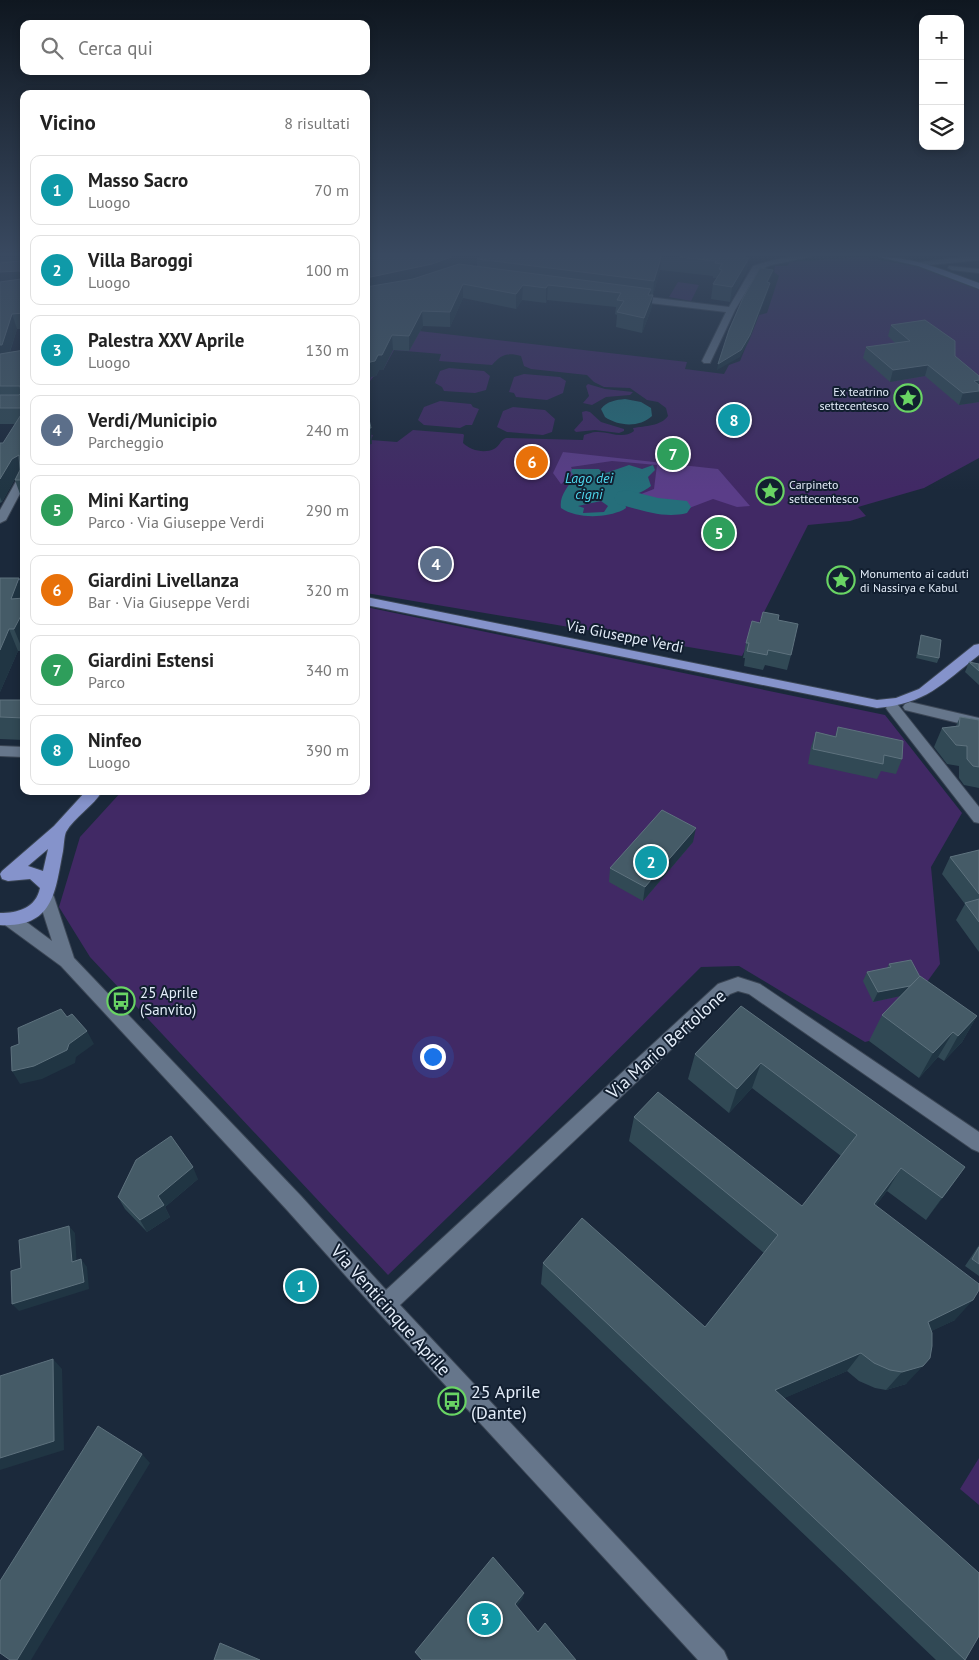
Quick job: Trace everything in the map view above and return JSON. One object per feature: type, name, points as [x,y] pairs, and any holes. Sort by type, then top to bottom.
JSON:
[{"type":"main road","points":[[0,583],[20,583]]},
{"type":"main road","name":"Via Giuseppe Verdi","points":[[370,602],[877,704],[880,707],[910,707]]},
{"type":"main road","points":[[910,707],[920,700],[924,692],[979,648]]},
{"type":"main road","points":[[877,704],[898,702],[917,693],[924,692]]},
{"type":"main road","points":[[4,877],[59,830],[91,795]]},
{"type":"main road","points":[[5,919],[32,912],[41,905],[46,891],[59,830]]},
{"type":"main road","points":[[4,877],[28,872],[44,879],[46,891]]},
{"type":"street","points":[[707,361],[719,334]]},
{"type":"street","points":[[0,520],[20,483]]},
{"type":"street","points":[[910,707],[979,723]]},
{"type":"street","points":[[892,708],[976,810]]},
{"type":"street","points":[[0,751],[20,752]]},
{"type":"street","name":"Via Venticinque Aprile","points":[[46,891],[67,961]]},
{"type":"street","name":"Via Venticinque Aprile","points":[[5,919],[67,961],[294,1203],[715,1660]]},
{"type":"street","name":"Via Mario Bertolone","points":[[386,1305],[724,989],[738,984],[754,989],[979,1142]]},
{"type":"shaded area","points":[[398,334],[449,334],[687,362],[685,369],[724,374],[729,365],[740,361],[751,334],[979,334],[979,458],[924,488],[858,507],[866,516],[850,521],[808,525],[742,656],[370,594],[370,435],[373,435],[371,440],[397,442],[413,430],[463,434],[463,443],[473,449],[486,451],[496,448],[506,438],[583,440],[584,435],[594,432],[625,435],[634,431],[633,428],[657,424],[668,416],[666,408],[658,402],[647,400],[630,388],[604,387],[594,382],[587,375],[531,369],[524,366],[521,356],[512,354],[501,357],[492,365],[439,361],[441,354],[394,350],[383,370],[379,370],[370,381],[370,375]]},
{"type":"shaded area","points":[[449,368],[484,371],[490,376],[486,390],[475,393],[444,391],[442,387],[435,383],[440,371]]},
{"type":"shaded area","points":[[524,374],[560,377],[566,381],[563,393],[547,400],[516,397],[514,393],[509,392],[514,377]]},
{"type":"shaded area","points":[[588,384],[605,389],[633,392],[630,395],[606,397],[592,405],[583,403],[589,396],[586,386]]},
{"type":"shaded area","points":[[440,401],[471,404],[479,409],[472,425],[460,428],[424,425],[418,420],[424,407]]},
{"type":"shaded area","points":[[513,407],[545,410],[555,419],[552,432],[543,435],[507,432],[497,427],[503,411]]},
{"type":"shaded area","points":[[582,412],[590,412],[601,422],[624,429],[624,431],[619,433],[595,430],[576,432],[574,430],[583,420]]},
{"type":"shaded area","points":[[563,452],[718,469],[750,506],[737,507],[713,499],[684,510],[643,510],[624,503],[631,498],[654,489],[657,465],[612,461],[571,467],[574,474],[561,484],[553,473]]},
{"type":"shaded area","points":[[370,608],[885,715],[962,813],[931,867],[940,964],[919,993],[869,1041],[865,1042],[739,966],[701,967],[388,1275],[90,957],[59,907],[80,837],[118,795],[370,795]]},
{"type":"shaded area","points":[[979,1458],[979,1505],[960,1489]]},
{"type":"water","points":[[625,399],[641,402],[651,408],[652,416],[635,424],[622,424],[605,417],[601,409],[603,406],[612,401]]},
{"type":"water","name":"Lago dei cigni","points":[[629,465],[642,469],[653,465],[655,470],[648,477],[651,486],[625,501],[626,508],[616,513],[600,516],[583,516],[561,508],[563,495],[575,477],[571,472],[572,469],[599,469],[603,474]],"holes":[[[601,501],[608,506],[604,512],[583,513],[584,508],[578,506]]]},
{"type":"building","points":[[0,334],[5,334],[2,345],[0,345]]},
{"type":"building","points":[[370,334],[410,334],[409,336],[392,335],[382,355],[378,355],[375,361],[370,362]]},
{"type":"building","points":[[728,334],[750,334],[741,350],[718,364]]},
{"type":"building","points":[[902,334],[946,334],[955,341],[955,356],[979,376],[979,380],[974,381],[979,385],[979,391],[963,393],[928,365],[893,370],[866,347],[910,341]]},
{"type":"building","points":[[20,351],[20,386],[0,386],[0,354]]},
{"type":"building","points":[[0,395],[19,395],[20,408],[0,408]]},
{"type":"building","points":[[20,416],[20,470],[19,455],[12,459],[0,479],[0,443],[3,443]]},
{"type":"building","points":[[20,470],[20,480],[15,480]]},
{"type":"building","points":[[0,578],[19,578],[11,599],[20,598],[20,618],[14,629],[9,629],[0,650]]},
{"type":"building","points":[[763,612],[779,615],[778,620],[798,624],[791,655],[768,650],[767,655],[747,651],[749,643],[746,643],[752,621],[760,623]]},
{"type":"building","points":[[921,635],[941,640],[939,658],[918,654]]},
{"type":"building","points":[[969,662],[979,664],[979,671]]},
{"type":"building","points":[[0,700],[20,700],[20,718],[0,717]]},
{"type":"building","points":[[960,717],[979,720],[979,767],[973,766],[967,759],[967,746],[956,745],[942,728],[959,726]]},
{"type":"building","points":[[838,727],[903,741],[902,759],[884,755],[883,764],[813,749],[816,732],[836,737]]},
{"type":"building","points":[[662,810],[696,828],[645,887],[610,868]]},
{"type":"building","points":[[979,850],[979,894],[950,857]]},
{"type":"building","points":[[979,899],[979,922],[965,903]]},
{"type":"building","points":[[911,960],[920,976],[910,986],[878,992],[867,972],[891,967],[889,964]]},
{"type":"building","points":[[920,976],[977,1016],[958,1036],[953,1032],[933,1053],[882,1015]]},
{"type":"building","points":[[741,1006],[965,1167],[942,1198],[901,1168],[874,1204],[979,1284],[979,1290],[973,1300],[928,1322],[932,1333],[930,1358],[923,1366],[902,1372],[890,1370],[874,1363],[861,1353],[775,1390],[979,1573],[979,1636],[965,1660],[543,1263],[582,1218],[705,1327],[778,1235],[634,1117],[658,1092],[802,1206],[857,1135],[761,1063],[737,1089],[695,1054]]},
{"type":"building","points":[[61,1009],[67,1017],[72,1014],[87,1031],[69,1044],[67,1050],[34,1066],[12,1071],[11,1047],[19,1044],[18,1028]]},
{"type":"building","points":[[171,1136],[193,1167],[158,1196],[164,1205],[140,1220],[118,1197],[136,1160]]},
{"type":"building","points":[[69,1226],[72,1262],[81,1259],[84,1282],[12,1304],[11,1271],[21,1268],[19,1240]]},
{"type":"building","points":[[979,1247],[979,1264],[972,1259]]},
{"type":"building","points":[[53,1359],[54,1441],[0,1458],[0,1376]]},
{"type":"building","points":[[98,1426],[142,1454],[17,1660],[10,1660],[0,1653],[0,1581]]},
{"type":"building","points":[[493,1557],[524,1593],[515,1604],[538,1632],[545,1623],[576,1660],[422,1660],[415,1652]]},
{"type":"building","points":[[220,1643],[260,1660],[214,1660]]},
{"type":"waterway","name":"Lago dei cigni","points":[[627,498],[657,506],[678,507]]},
{"type":"place","name":"Ex teatrino settecentesco","points":[[908,398]]},
{"type":"place","name":"Ninfeo","points":[[734,420]]},
{"type":"place","name":"Giardini Estensi","points":[[673,454]]},
{"type":"place","name":"Giardini Livellanza","points":[[532,462]]},
{"type":"place","name":"Carpineto settecentesco","points":[[770,491]]},
{"type":"place","name":"Mini Karting","points":[[719,533]]},
{"type":"place","name":"Verdi/Municipio","points":[[436,564]]},
{"type":"place","name":"Monumento ai caduti di Nassirya e Kabul","points":[[841,580]]},
{"type":"place","name":"Villa Baroggi","points":[[651,862]]},
{"type":"place","name":"25 Aprile (Sanvito)","points":[[121,1001]]},
{"type":"place","name":"Masso Sacro","points":[[301,1286]]},
{"type":"place","name":"25 Aprile (Dante)","points":[[452,1401]]},
{"type":"place","name":"Palestra XXV Aprile","points":[[485,1619]]}]
